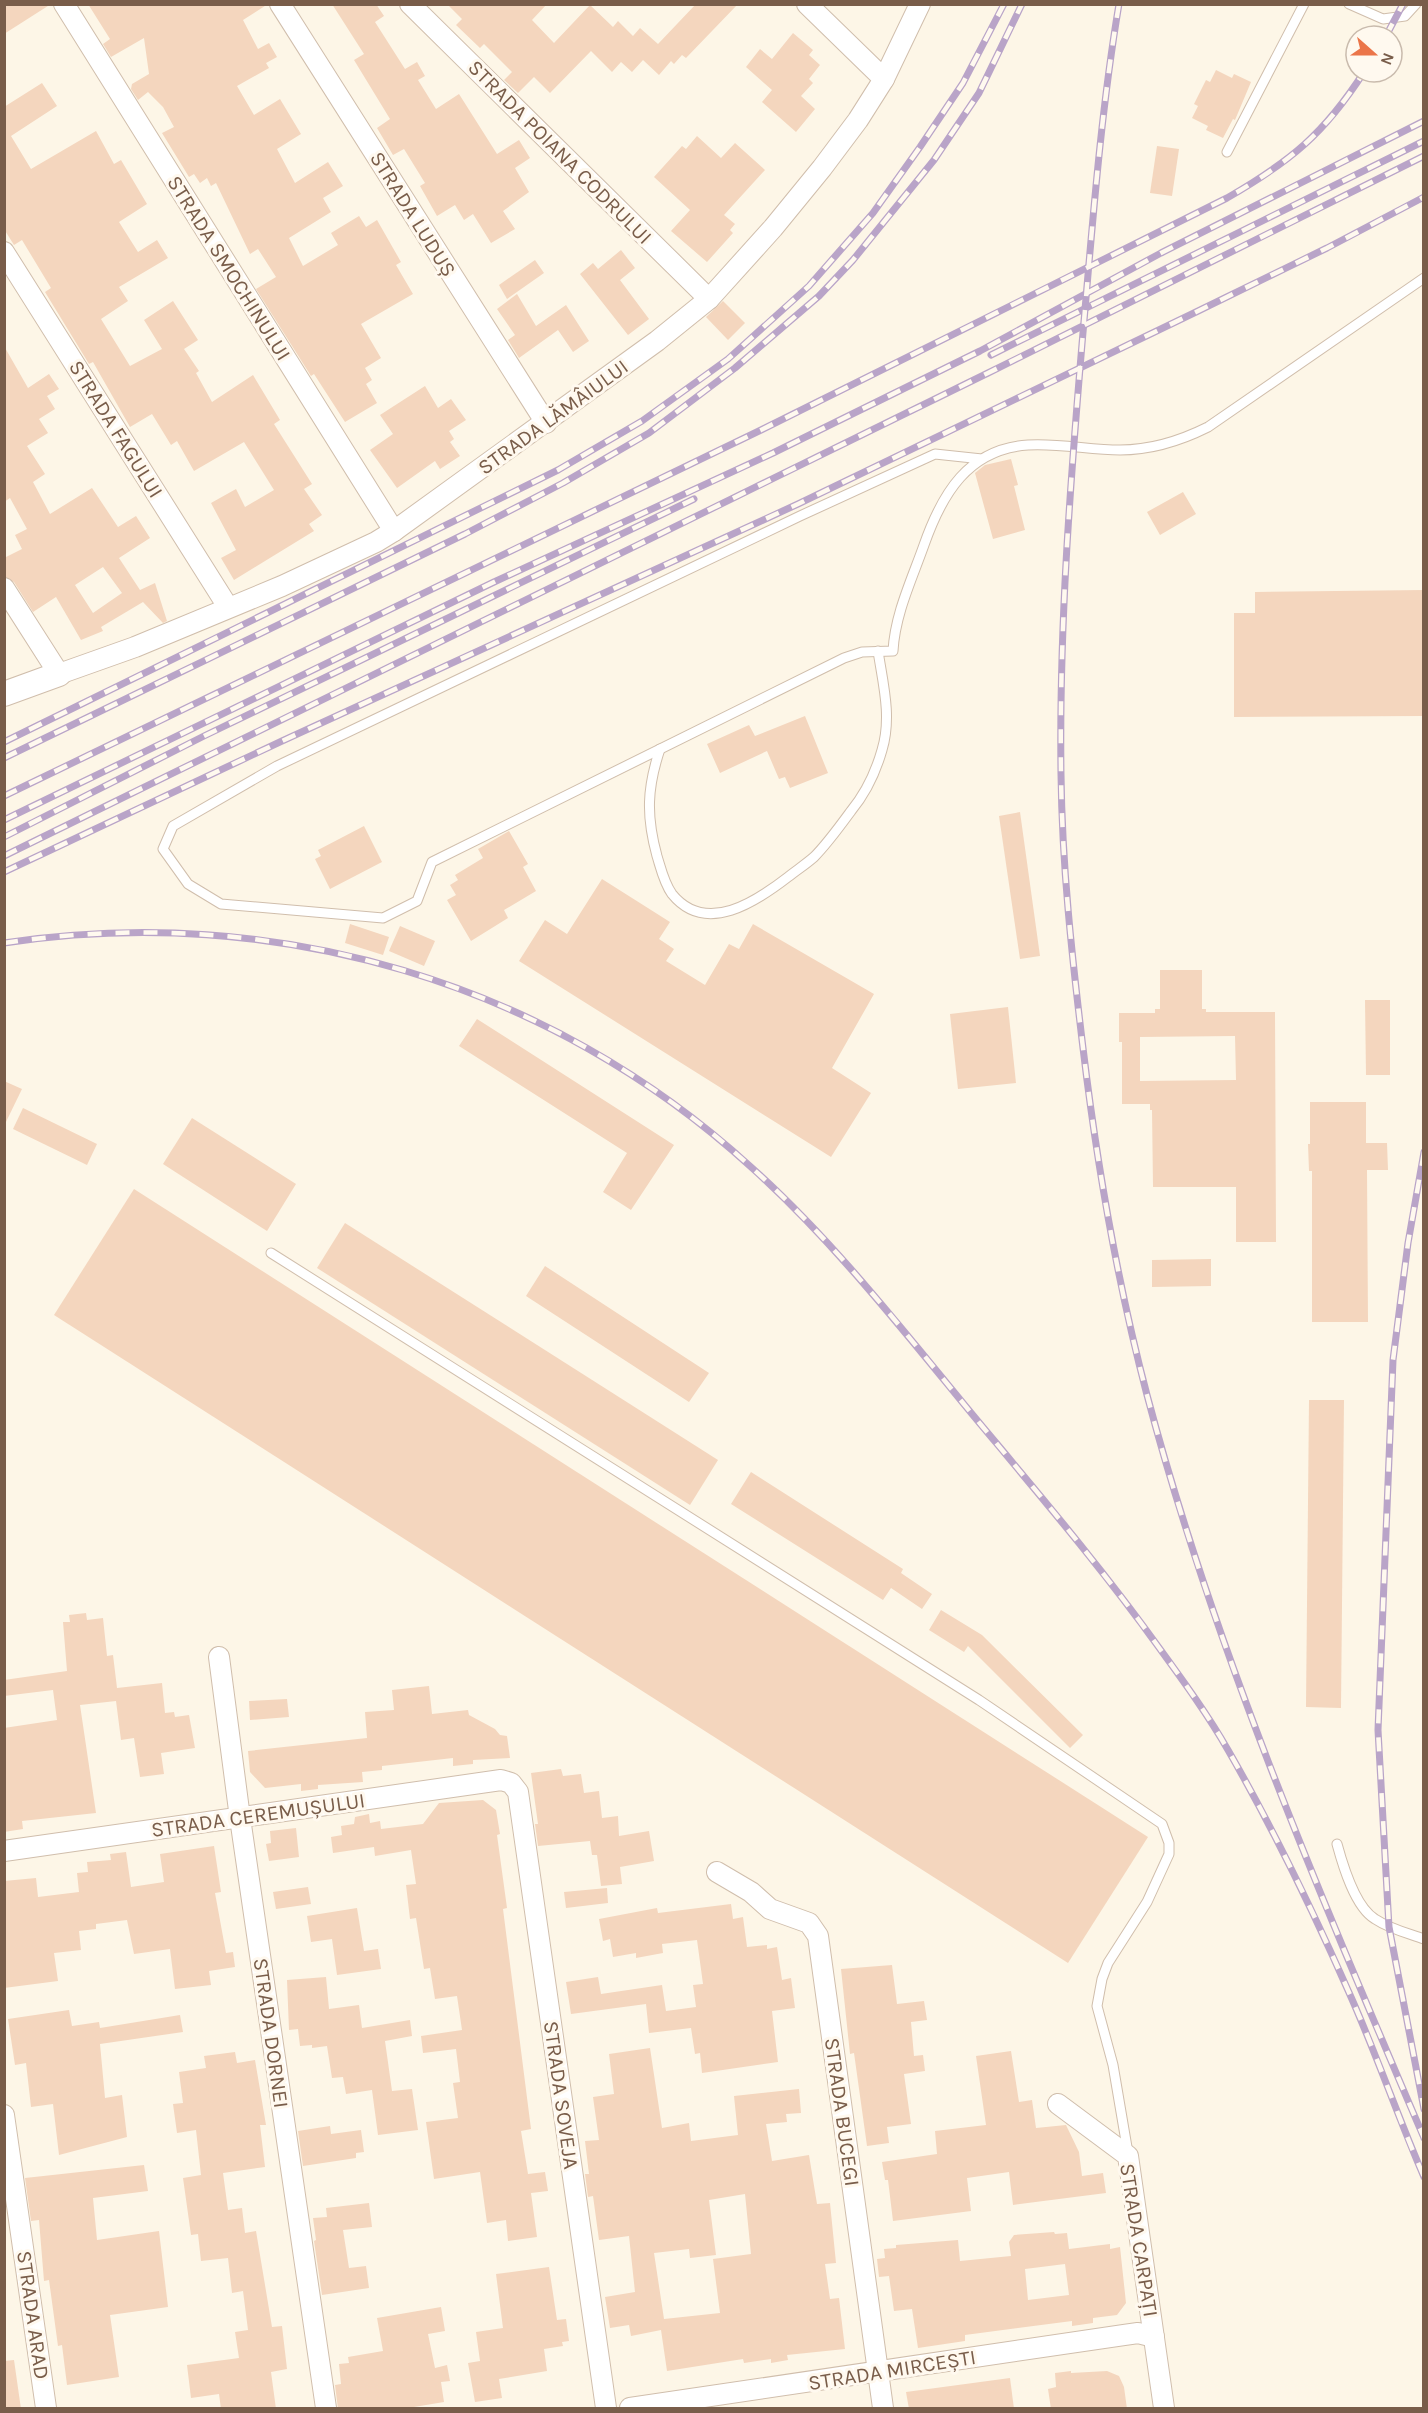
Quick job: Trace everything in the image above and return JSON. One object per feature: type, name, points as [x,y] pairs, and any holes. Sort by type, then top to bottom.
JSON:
[{"type":"street","name":"STRADA SMOCHINULUI","points":[[64,4],[394,531]]},
{"type":"street","name":"STRADA LUDUȘ","points":[[280,4],[546,423]]},
{"type":"street","name":"STRADA POIANA CODRULUI","points":[[410,4],[709,299]]},
{"type":"street","points":[[807,4],[884,79]]},
{"type":"street","name":"STRADA LĂMÂIULUI","points":[[59,674],[135,647],[333,563],[394,531],[657,341],[709,299],[738,269],[822,168],[884,79],[920,4]]},
{"type":"street","name":"STRADA FAGULUI","points":[[4,252],[228,607]]},
{"type":"street","points":[[4,588],[59,674],[4,694]]},
{"type":"street","name":"STRADA DORNEI","points":[[219,1657],[240,1818],[326,2409]]},
{"type":"street","name":"STRADA CEREMUȘULUI","points":[[4,1851],[501,1780],[511,1783]]},
{"type":"street","name":"STRADA SOVEJA","points":[[511,1783],[518,1792],[606,2409]]},
{"type":"street","name":"STRADA BUCEGI","points":[[717,1872],[751,1892],[770,1909],[809,1923],[818,1936],[883,2409]]},
{"type":"street","name":"STRADA CARPAȚI","points":[[1058,2104],[1128,2156],[1164,2409]]},
{"type":"street","name":"STRADA ARAD","points":[[4,2115],[46,2409]]},
{"type":"street","name":"STRADA MIRCEȘTI","points":[[630,2409],[1124,2334],[1138,2333],[1154,2337]]},
{"type":"lane","points":[[1227,152],[1304,4]]},
{"type":"lane","points":[[1349,4],[1383,19],[1405,16],[1416,4]]},
{"type":"lane","points":[[982,459],[935,454],[789,521],[277,766],[173,826],[163,849],[188,884],[221,904],[382,918],[417,901],[432,861],[844,658],[862,652],[893,651],[899,614],[939,506],[960,476],[982,459],[1011,448],[1029,445],[1120,450],[1163,444],[1185,438],[1208,427],[1424,278]]},
{"type":"lane","points":[[660,749],[650,784],[648,814],[664,880],[671,892],[681,903],[714,914],[752,903],[813,857],[853,810],[866,789],[882,751],[886,726],[886,701],[878,651]]},
{"type":"lane","points":[[271,1253],[978,1700],[1162,1824],[1169,1843],[1169,1854],[1163,1872],[1130,1931],[1108,1963],[1101,1979],[1097,2006],[1113,2065],[1128,2156]]},
{"type":"lane","points":[[1337,1844],[1357,1899],[1372,1918],[1389,1927],[1424,1939]]},
{"type":"building","points":[[4,4],[51,4],[4,34]]},
{"type":"building","points":[[88,4],[268,4],[243,20],[258,49],[269,43],[277,57],[266,63],[269,68],[237,86],[254,115],[280,99],[301,134],[277,149],[295,183],[328,162],[343,186],[323,198],[331,212],[289,238],[303,266],[338,245],[331,233],[359,216],[366,227],[377,220],[401,262],[396,265],[413,294],[361,324],[381,358],[365,368],[372,380],[366,384],[377,403],[345,422],[314,374],[311,376],[256,289],[276,277],[258,249],[250,254],[216,183],[211,186],[207,178],[200,183],[194,174],[189,177],[162,133],[174,127],[163,107],[148,92],[138,100],[131,89],[132,84],[149,74],[144,38],[111,57],[103,44],[110,39]]},
{"type":"building","points":[[332,4],[376,4],[384,16],[375,22],[405,69],[417,62],[425,76],[418,80],[436,109],[459,94],[497,154],[519,140],[530,158],[515,168],[529,192],[503,211],[515,229],[491,243],[473,214],[464,220],[455,205],[437,216],[420,186],[425,183],[404,149],[393,155],[377,128],[390,119],[354,60],[364,54]]},
{"type":"building","points":[[447,4],[547,4],[532,20],[554,43],[590,5],[613,27],[618,21],[633,36],[640,28],[658,44],[696,4],[738,4],[686,58],[682,55],[674,64],[671,61],[659,75],[643,60],[632,72],[621,62],[612,72],[591,51],[550,93],[534,77],[518,93],[504,80],[512,72],[484,44],[480,48],[456,25],[462,19]]},
{"type":"building","points":[[793,33],[813,50],[809,55],[820,65],[809,79],[813,83],[801,96],[815,109],[796,132],[762,102],[772,90],[746,67],[760,49],[772,59]]},
{"type":"building","points":[[1216,70],[1232,78],[1234,74],[1251,82],[1235,120],[1233,119],[1223,138],[1206,130],[1208,126],[1192,118],[1198,106],[1194,104],[1206,80],[1210,82]]},
{"type":"building","points":[[42,83],[57,106],[11,136],[31,169],[96,131],[114,164],[121,160],[147,204],[119,222],[138,252],[157,240],[168,258],[119,287],[128,301],[101,319],[130,366],[162,349],[144,320],[173,301],[198,340],[184,349],[199,371],[196,373],[212,402],[253,375],[280,420],[274,424],[312,484],[304,489],[322,515],[309,524],[314,531],[234,580],[221,558],[236,550],[211,503],[236,489],[245,507],[274,490],[244,442],[194,471],[177,441],[171,445],[152,414],[130,427],[93,362],[89,364],[45,292],[51,288],[22,240],[14,245],[4,229],[4,107]]},
{"type":"building","points":[[697,136],[721,158],[735,143],[765,170],[724,215],[735,224],[730,230],[733,233],[707,262],[671,231],[690,210],[654,177],[682,146],[686,149]]},
{"type":"building","points":[[1157,146],[1179,149],[1172,196],[1150,193]]},
{"type":"building","points":[[621,250],[635,268],[620,280],[649,319],[628,335],[580,274],[593,263],[598,269]]},
{"type":"building","points":[[535,260],[544,273],[507,299],[499,285]]},
{"type":"building","points":[[517,294],[536,326],[566,305],[589,341],[573,352],[558,330],[519,358],[508,340],[515,335],[497,309]]},
{"type":"building","points":[[723,301],[745,323],[728,340],[706,317]]},
{"type":"building","points":[[4,346],[28,388],[49,374],[59,389],[47,396],[55,409],[39,419],[48,433],[27,446],[45,474],[33,482],[50,514],[92,488],[118,527],[136,516],[150,538],[119,558],[140,590],[155,583],[167,621],[163,623],[143,602],[101,627],[103,631],[81,640],[56,597],[33,612],[14,582],[4,576],[4,558],[22,549],[15,535],[27,529],[10,498],[4,502]],"holes":[[[103,567],[122,593],[93,613],[75,585]]]},
{"type":"building","points":[[425,386],[438,408],[451,399],[466,420],[449,431],[454,439],[450,442],[460,456],[440,469],[435,461],[397,488],[370,450],[393,434],[380,415]]},
{"type":"building","points":[[1011,459],[1018,485],[1014,486],[1025,530],[993,539],[975,473],[985,465]]},
{"type":"building","points":[[1183,492],[1196,514],[1160,535],[1147,512]]},
{"type":"building","points":[[1424,590],[1424,716],[1234,717],[1234,613],[1255,613],[1255,592]]},
{"type":"building","points":[[805,716],[828,773],[790,788],[785,777],[779,779],[767,751],[720,773],[707,744],[749,725],[755,736]]},
{"type":"building","points":[[1020,812],[1040,956],[1020,959],[999,816]]},
{"type":"building","points":[[364,826],[382,862],[330,889],[315,859],[321,856],[318,850]]},
{"type":"building","points":[[509,831],[528,864],[523,867],[536,891],[504,910],[508,918],[471,941],[447,900],[456,895],[450,885],[458,880],[455,875],[483,858],[478,849]]},
{"type":"building","points":[[602,879],[670,922],[659,939],[674,949],[666,961],[705,985],[729,944],[739,949],[753,924],[874,994],[832,1068],[871,1093],[831,1157],[519,961],[545,920],[567,934]]},
{"type":"building","points":[[350,924],[389,937],[383,955],[345,943]]},
{"type":"building","points":[[400,926],[435,941],[424,966],[389,951]]},
{"type":"building","points":[[1160,970],[1202,970],[1202,1009],[1206,1009],[1206,1012],[1275,1012],[1276,1242],[1236,1242],[1236,1187],[1153,1187],[1150,1104],[1122,1104],[1122,1042],[1119,1042],[1119,1013],[1155,1013],[1155,1009],[1160,1009]],"holes":[[[1235,1036],[1236,1080],[1140,1081],[1140,1037]]]},
{"type":"building","points":[[1365,1000],[1390,1000],[1390,1075],[1366,1075]]},
{"type":"building","points":[[1008,1007],[1016,1083],[958,1089],[950,1014]]},
{"type":"building","points":[[477,1019],[674,1145],[631,1210],[603,1192],[627,1153],[459,1046]]},
{"type":"building","points":[[4,1081],[22,1089],[4,1126]]},
{"type":"building","points":[[1310,1102],[1366,1102],[1366,1143],[1387,1143],[1388,1170],[1367,1170],[1368,1322],[1312,1322],[1312,1171],[1309,1171],[1308,1144],[1310,1144]]},
{"type":"building","points":[[23,1108],[97,1144],[87,1165],[13,1129]]},
{"type":"building","points":[[192,1118],[296,1184],[267,1231],[163,1164]]},
{"type":"building","points":[[134,1189],[1148,1837],[1068,1963],[54,1315]]},
{"type":"building","points":[[345,1223],[718,1460],[690,1505],[317,1268]]},
{"type":"building","points":[[1211,1259],[1211,1286],[1152,1287],[1152,1260]]},
{"type":"building","points":[[545,1266],[709,1373],[689,1402],[526,1296]]},
{"type":"building","points":[[1309,1400],[1344,1400],[1341,1708],[1306,1707]]},
{"type":"building","points":[[751,1472],[903,1569],[901,1573],[932,1594],[922,1609],[891,1588],[883,1600],[731,1504]]},
{"type":"building","points":[[941,1610],[982,1635],[1083,1735],[1070,1748],[968,1646],[964,1652],[929,1630]]},
{"type":"building","points":[[86,1613],[87,1620],[103,1618],[107,1656],[113,1655],[117,1688],[162,1683],[165,1713],[174,1712],[175,1717],[189,1715],[195,1748],[161,1753],[164,1774],[140,1777],[134,1738],[121,1740],[116,1701],[80,1705],[96,1813],[22,1821],[23,1829],[4,1832],[4,1728],[57,1720],[53,1690],[4,1696],[4,1680],[67,1671],[63,1622],[70,1622],[69,1615]]},
{"type":"building","points":[[429,1686],[432,1714],[468,1710],[469,1715],[495,1729],[500,1735],[507,1736],[510,1758],[473,1760],[473,1764],[453,1766],[453,1758],[382,1766],[382,1770],[362,1772],[363,1782],[318,1785],[318,1789],[301,1791],[301,1784],[265,1788],[250,1772],[248,1751],[367,1738],[365,1712],[394,1710],[392,1690]]},
{"type":"building","points":[[287,1699],[289,1717],[250,1720],[249,1701]]},
{"type":"building","points":[[561,1769],[563,1776],[581,1774],[584,1793],[599,1791],[602,1818],[618,1816],[619,1836],[649,1831],[654,1861],[620,1867],[622,1884],[601,1886],[597,1855],[592,1855],[590,1841],[538,1846],[535,1824],[538,1824],[531,1773]]},
{"type":"building","points":[[483,1800],[496,1810],[500,1834],[497,1835],[507,1908],[503,1909],[531,2129],[521,2131],[528,2174],[545,2172],[548,2191],[531,2193],[537,2237],[508,2241],[506,2220],[487,2223],[480,2172],[434,2179],[426,2122],[458,2118],[453,2083],[460,2082],[456,2049],[423,2053],[421,2036],[462,2030],[457,1996],[435,1999],[430,1968],[424,1969],[416,1918],[410,1919],[406,1885],[416,1884],[411,1850],[375,1856],[374,1847],[333,1853],[331,1837],[342,1835],[341,1826],[354,1824],[355,1817],[369,1814],[370,1823],[380,1821],[381,1829],[423,1824],[439,1803]]},
{"type":"building","points":[[296,1828],[299,1857],[269,1861],[266,1844],[271,1843],[270,1831]]},
{"type":"building","points":[[214,1846],[221,1892],[215,1893],[226,1953],[233,1952],[235,1967],[209,1971],[211,1985],[175,1989],[170,1949],[134,1954],[127,1920],[96,1924],[96,1929],[79,1931],[81,1950],[54,1953],[58,1981],[4,1988],[4,1881],[36,1878],[38,1897],[79,1892],[77,1873],[88,1872],[87,1862],[111,1860],[110,1854],[126,1852],[131,1887],[164,1882],[160,1854]]},
{"type":"building","points":[[308,1887],[311,1904],[276,1909],[273,1892]]},
{"type":"building","points":[[607,1888],[608,1903],[566,1908],[564,1892]]},
{"type":"building","points":[[731,1904],[733,1919],[743,1917],[747,1947],[767,1945],[767,1949],[777,1947],[782,1980],[791,1978],[795,2008],[772,2011],[778,2062],[702,2073],[700,2053],[695,2054],[691,2028],[649,2033],[646,2004],[571,2014],[566,1982],[598,1977],[601,1994],[662,1985],[666,2011],[696,2007],[693,1985],[703,1984],[697,1940],[662,1944],[663,1953],[636,1958],[636,1953],[613,1957],[610,1939],[603,1941],[599,1919],[657,1908],[658,1913]]},
{"type":"building","points":[[357,1908],[364,1951],[378,1949],[381,1969],[337,1975],[332,1939],[311,1942],[307,1916]]},
{"type":"building","points":[[892,1965],[897,2004],[924,2001],[927,2020],[911,2022],[914,2056],[923,2055],[925,2071],[904,2074],[911,2124],[887,2127],[889,2143],[867,2146],[854,2053],[850,2054],[841,1969]]},
{"type":"building","points":[[326,1977],[329,2009],[359,2005],[362,2028],[410,2020],[412,2036],[385,2041],[392,2091],[412,2089],[418,2130],[378,2135],[372,2090],[346,2094],[343,2077],[332,2078],[327,2046],[312,2048],[312,2045],[300,2046],[298,2029],[289,2030],[287,1980]]},
{"type":"building","points":[[69,2010],[72,2026],[99,2022],[100,2028],[180,2015],[183,2032],[100,2044],[105,2098],[122,2095],[127,2137],[59,2155],[53,2104],[31,2107],[26,2063],[15,2065],[8,2019]]},
{"type":"building","points":[[650,2048],[662,2128],[689,2123],[691,2141],[738,2135],[734,2096],[799,2089],[801,2113],[786,2114],[787,2122],[766,2124],[772,2161],[809,2155],[817,2204],[830,2203],[836,2263],[825,2264],[830,2299],[839,2298],[845,2349],[787,2355],[788,2360],[771,2363],[771,2359],[744,2363],[743,2359],[667,2371],[661,2330],[631,2336],[629,2325],[610,2328],[605,2297],[635,2292],[629,2236],[599,2240],[593,2196],[588,2197],[585,2174],[589,2174],[585,2141],[599,2140],[593,2097],[614,2094],[609,2054]],"holes":[[[745,2194],[751,2254],[713,2259],[720,2313],[664,2319],[654,2253],[689,2249],[690,2258],[716,2255],[709,2200]]]},
{"type":"building","points":[[1011,2051],[1019,2102],[1032,2100],[1036,2128],[1066,2125],[1079,2152],[1082,2176],[1103,2173],[1106,2193],[1013,2205],[1009,2172],[967,2178],[971,2211],[893,2221],[888,2180],[885,2180],[882,2162],[937,2154],[935,2131],[986,2125],[976,2056]]},
{"type":"building","points":[[235,2052],[237,2063],[255,2060],[266,2125],[260,2125],[265,2167],[223,2173],[228,2210],[242,2208],[245,2233],[256,2231],[272,2327],[282,2326],[287,2369],[271,2372],[276,2409],[221,2409],[219,2394],[191,2398],[187,2365],[239,2358],[235,2332],[248,2330],[243,2291],[232,2293],[228,2258],[201,2261],[198,2234],[191,2235],[183,2178],[201,2175],[196,2130],[177,2133],[173,2104],[183,2103],[179,2072],[206,2068],[204,2056]]},
{"type":"building","points":[[330,2126],[331,2134],[361,2130],[364,2152],[356,2153],[356,2158],[303,2166],[298,2131]]},
{"type":"building","points":[[144,2165],[148,2191],[93,2198],[97,2240],[159,2231],[168,2307],[110,2315],[119,2377],[67,2385],[62,2345],[58,2346],[49,2280],[44,2281],[39,2220],[31,2221],[25,2178]]},
{"type":"building","points":[[369,2203],[372,2227],[343,2230],[349,2268],[366,2266],[369,2288],[322,2295],[313,2218],[327,2217],[326,2208]]},
{"type":"building","points":[[1067,2233],[1069,2249],[1110,2244],[1110,2249],[1120,2247],[1126,2303],[1117,2315],[1093,2318],[1093,2323],[1072,2326],[1072,2321],[965,2335],[965,2341],[918,2348],[912,2309],[894,2311],[889,2276],[879,2277],[877,2259],[885,2258],[884,2249],[896,2248],[896,2245],[958,2240],[960,2261],[1011,2256],[1009,2242],[1014,2235]],"holes":[[[1065,2264],[1069,2295],[1028,2300],[1025,2269]]]},
{"type":"building","points":[[549,2267],[557,2320],[566,2319],[569,2341],[562,2342],[563,2346],[544,2349],[547,2371],[499,2379],[502,2398],[475,2402],[468,2363],[480,2361],[476,2332],[503,2328],[496,2274]]},
{"type":"building","points":[[441,2307],[445,2331],[428,2334],[435,2368],[447,2365],[450,2381],[441,2382],[444,2402],[402,2409],[338,2409],[335,2385],[341,2384],[339,2364],[349,2363],[348,2357],[383,2351],[377,2318]]},
{"type":"building","points":[[14,2360],[21,2409],[4,2409],[4,2361]]},
{"type":"building","points":[[1071,2371],[1071,2373],[1107,2371],[1119,2376],[1124,2387],[1127,2409],[1051,2409],[1048,2389],[1056,2387],[1055,2373]]},
{"type":"building","points":[[1010,2378],[1014,2409],[909,2409],[906,2392]]},
{"type":"railway","points":[[4,742],[558,470],[642,421],[728,359],[809,286],[873,213],[963,83],[1004,4]]},
{"type":"railway","points":[[4,758],[465,534],[563,483],[649,433],[735,368],[819,296],[853,260],[934,160],[979,93],[1022,4]]},
{"type":"railway","points":[[1119,4],[1112,46],[1089,259],[1070,505],[1062,666],[1061,774],[1066,877],[1075,980],[1095,1136],[1117,1266],[1136,1352],[1174,1490],[1204,1585],[1272,1771],[1346,1955],[1424,2138]]},
{"type":"railway","points":[[1392,24],[1403,4]]},
{"type":"railway","points":[[4,796],[761,430],[1227,198],[1270,171],[1304,144],[1335,113],[1356,84]]},
{"type":"railway","points":[[4,820],[494,582],[773,453],[980,351],[1161,253],[1424,121]]},
{"type":"railway","points":[[991,355],[1424,141]]},
{"type":"railway","points":[[4,856],[988,373],[1424,156]]},
{"type":"railway","points":[[4,872],[282,741],[798,504],[1327,248],[1424,197]]},
{"type":"railway","points":[[4,837],[204,736],[694,499]]},
{"type":"railway","points":[[4,943],[106,933],[207,935],[306,947],[403,970],[497,1004],[587,1048],[672,1103],[751,1167],[813,1227],[899,1325],[1095,1563],[1204,1711],[1245,1780],[1308,1903],[1361,2019],[1424,2177]]},
{"type":"railway","points":[[1424,1152],[1408,1243],[1393,1360],[1378,1730],[1389,1927],[1424,2109]]}]
